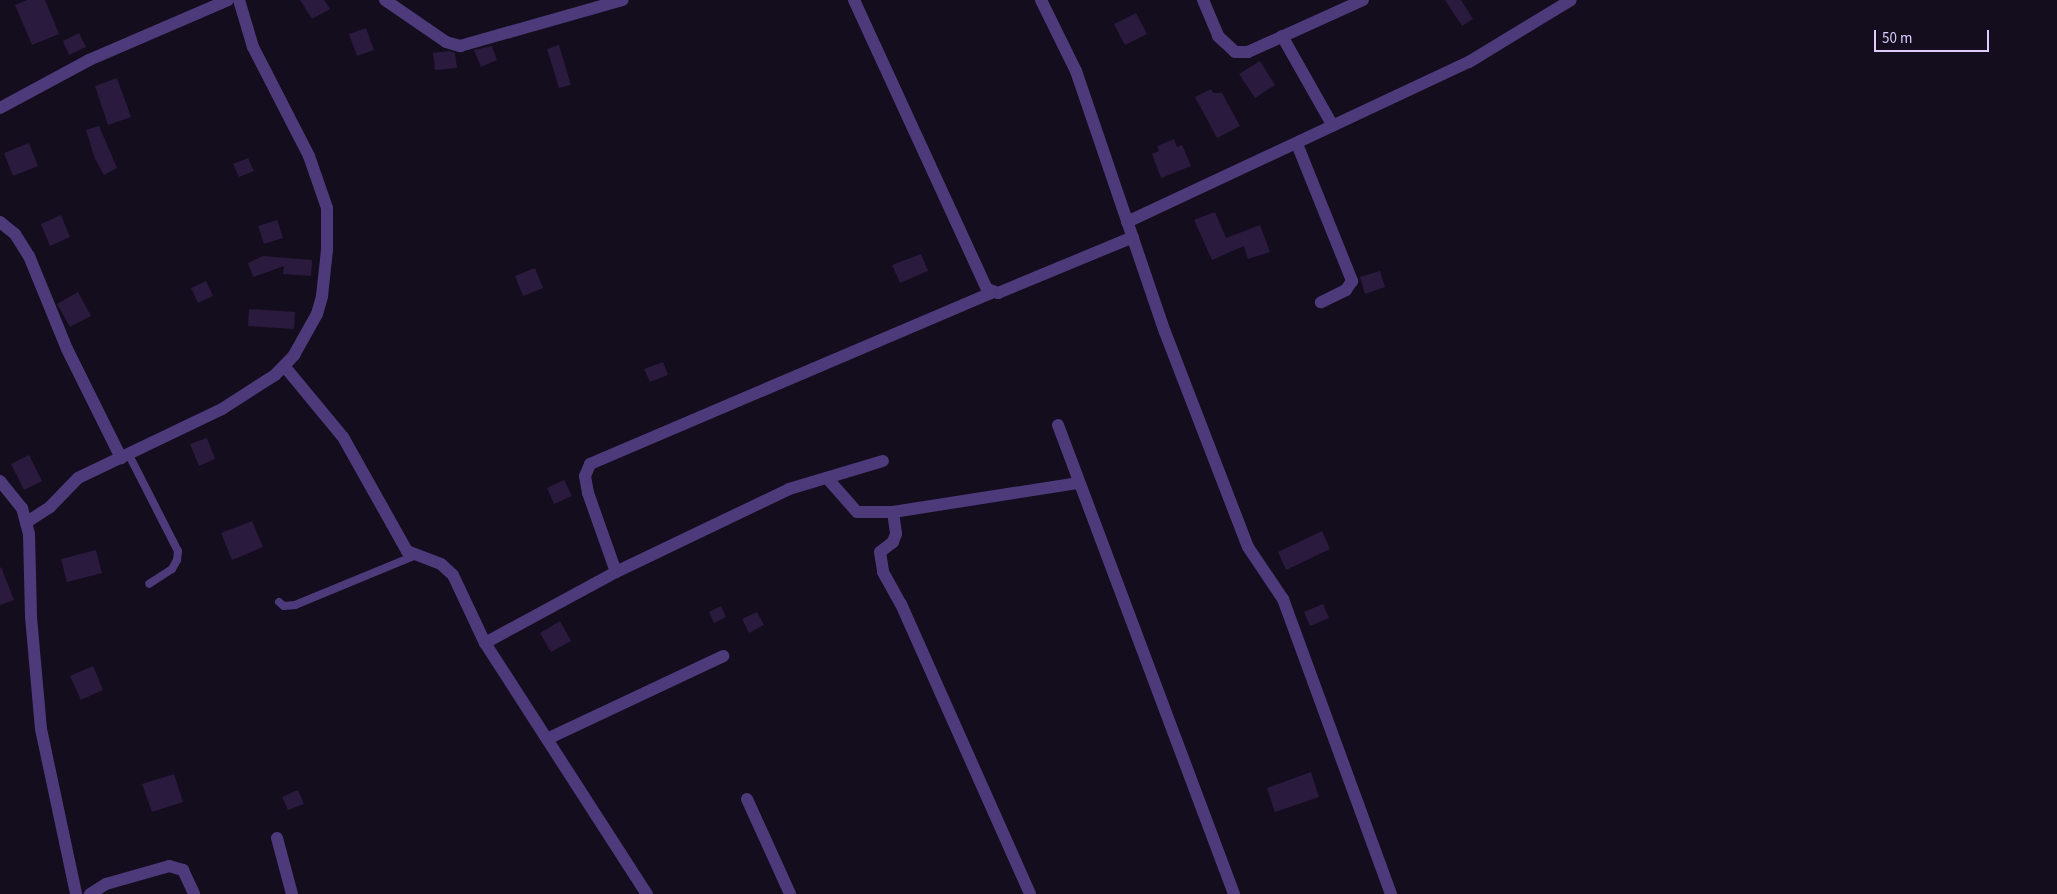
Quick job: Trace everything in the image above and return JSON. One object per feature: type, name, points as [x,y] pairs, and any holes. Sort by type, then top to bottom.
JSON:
[{"type":"street","points":[[0,108],[89,60],[228,0]]},
{"type":"street","points":[[27,522],[50,507],[78,478],[222,409],[285,367],[320,305],[329,224],[327,208],[309,156],[265,74],[244,23],[239,0]]},
{"type":"street","points":[[385,0],[446,42],[460,46],[623,0]]},
{"type":"street","points":[[854,0],[991,293]]},
{"type":"street","points":[[1041,0],[1076,71],[1132,237],[1248,547],[1283,599],[1390,894]]},
{"type":"street","points":[[1203,0],[1218,36],[1235,52],[1248,52],[1363,0]]},
{"type":"street","points":[[1128,222],[1468,62],[1571,0]]},
{"type":"street","points":[[1282,36],[1333,126]]},
{"type":"street","points":[[1297,144],[1352,280],[1346,290],[1321,302]]},
{"type":"street","points":[[0,222],[15,234],[29,256],[67,348],[125,457]]},
{"type":"street","points":[[616,572],[588,493],[585,476],[590,464],[991,293],[998,293],[1132,237]]},
{"type":"street","points":[[285,367],[338,430],[399,540],[414,556],[441,564],[453,575],[485,643],[647,894]]},
{"type":"street","points":[[1058,426],[1234,894]]},
{"type":"street","points":[[485,643],[616,572],[789,489],[883,461]]},
{"type":"street","points":[[826,478],[857,512],[893,512],[1080,483]]},
{"type":"street","points":[[0,481],[22,508],[27,522],[41,729],[76,894]]},
{"type":"street","points":[[893,512],[896,534],[893,542],[880,552],[883,572],[902,604],[1030,894]]},
{"type":"street","points":[[547,739],[723,656]]},
{"type":"street","points":[[747,799],[790,894]]},
{"type":"street","points":[[277,838],[292,894]]},
{"type":"street","points":[[90,894],[106,884],[170,866],[183,870],[194,894]]},
{"type":"lane","points":[[125,457],[178,551],[177,560],[172,568],[149,584]]},
{"type":"lane","points":[[279,602],[284,606],[295,605],[414,556]]},
{"type":"building","points":[[27,0],[45,0],[59,34],[32,45],[15,5]]},
{"type":"building","points":[[300,0],[324,0],[330,9],[312,19]]},
{"type":"building","points":[[1445,0],[1461,0],[1473,19],[1462,26]]},
{"type":"building","points":[[1136,13],[1147,34],[1125,45],[1114,24]]},
{"type":"building","points":[[366,28],[374,50],[357,56],[349,34]]},
{"type":"building","points":[[79,33],[86,47],[69,55],[63,41]]},
{"type":"building","points":[[559,45],[571,85],[559,88],[547,49]]},
{"type":"building","points":[[492,46],[497,60],[481,67],[474,50]]},
{"type":"building","points":[[449,51],[455,53],[457,68],[435,70],[433,53]]},
{"type":"building","points":[[1260,61],[1275,85],[1255,98],[1239,74]]},
{"type":"building","points":[[117,78],[131,117],[108,125],[95,86]]},
{"type":"building","points":[[1211,89],[1213,93],[1222,93],[1240,126],[1217,138],[1195,97]]},
{"type":"building","points":[[99,126],[117,168],[104,175],[95,159],[86,130]]},
{"type":"building","points":[[1174,139],[1177,147],[1182,145],[1191,166],[1161,178],[1152,154],[1159,151],[1157,146]]},
{"type":"building","points":[[29,143],[38,166],[13,176],[4,153]]},
{"type":"building","points":[[248,158],[254,171],[239,177],[233,164]]},
{"type":"building","points":[[1215,212],[1226,238],[1260,225],[1270,252],[1248,259],[1244,246],[1212,260],[1194,220]]},
{"type":"building","points":[[61,215],[70,237],[50,246],[41,224]]},
{"type":"building","points":[[277,220],[283,238],[264,244],[258,226]]},
{"type":"building","points":[[921,254],[928,271],[900,283],[892,265]]},
{"type":"building","points":[[263,256],[312,260],[311,276],[283,274],[284,266],[253,277],[248,263]]},
{"type":"building","points":[[535,268],[543,288],[523,296],[515,276]]},
{"type":"building","points":[[1380,271],[1385,287],[1365,294],[1360,277]]},
{"type":"building","points":[[206,281],[213,296],[198,303],[191,288]]},
{"type":"building","points":[[78,292],[91,316],[70,327],[57,304]]},
{"type":"building","points":[[249,309],[295,312],[294,329],[248,326]]},
{"type":"building","points":[[663,362],[668,375],[650,382],[644,369]]},
{"type":"building","points":[[207,438],[215,459],[199,466],[190,444]]},
{"type":"building","points":[[29,455],[42,481],[24,490],[11,464]]},
{"type":"building","points":[[564,480],[572,496],[554,504],[547,488]]},
{"type":"building","points":[[252,521],[263,547],[232,560],[221,533]]},
{"type":"building","points":[[1322,531],[1330,549],[1286,570],[1278,552]]},
{"type":"building","points":[[96,550],[102,573],[67,582],[61,559]]},
{"type":"building","points":[[0,568],[14,600],[0,605]]},
{"type":"building","points":[[1323,604],[1329,618],[1310,626],[1304,612]]},
{"type":"building","points":[[721,606],[726,617],[714,623],[709,612]]},
{"type":"building","points":[[757,612],[764,625],[749,633],[742,619]]},
{"type":"building","points":[[560,621],[571,641],[551,652],[540,633]]},
{"type":"building","points":[[93,666],[103,690],[81,700],[70,676]]},
{"type":"building","points":[[1311,772],[1319,797],[1275,812],[1267,788]]},
{"type":"building","points":[[174,774],[183,802],[152,812],[142,784]]},
{"type":"building","points":[[298,790],[304,804],[288,810],[282,797]]}]
